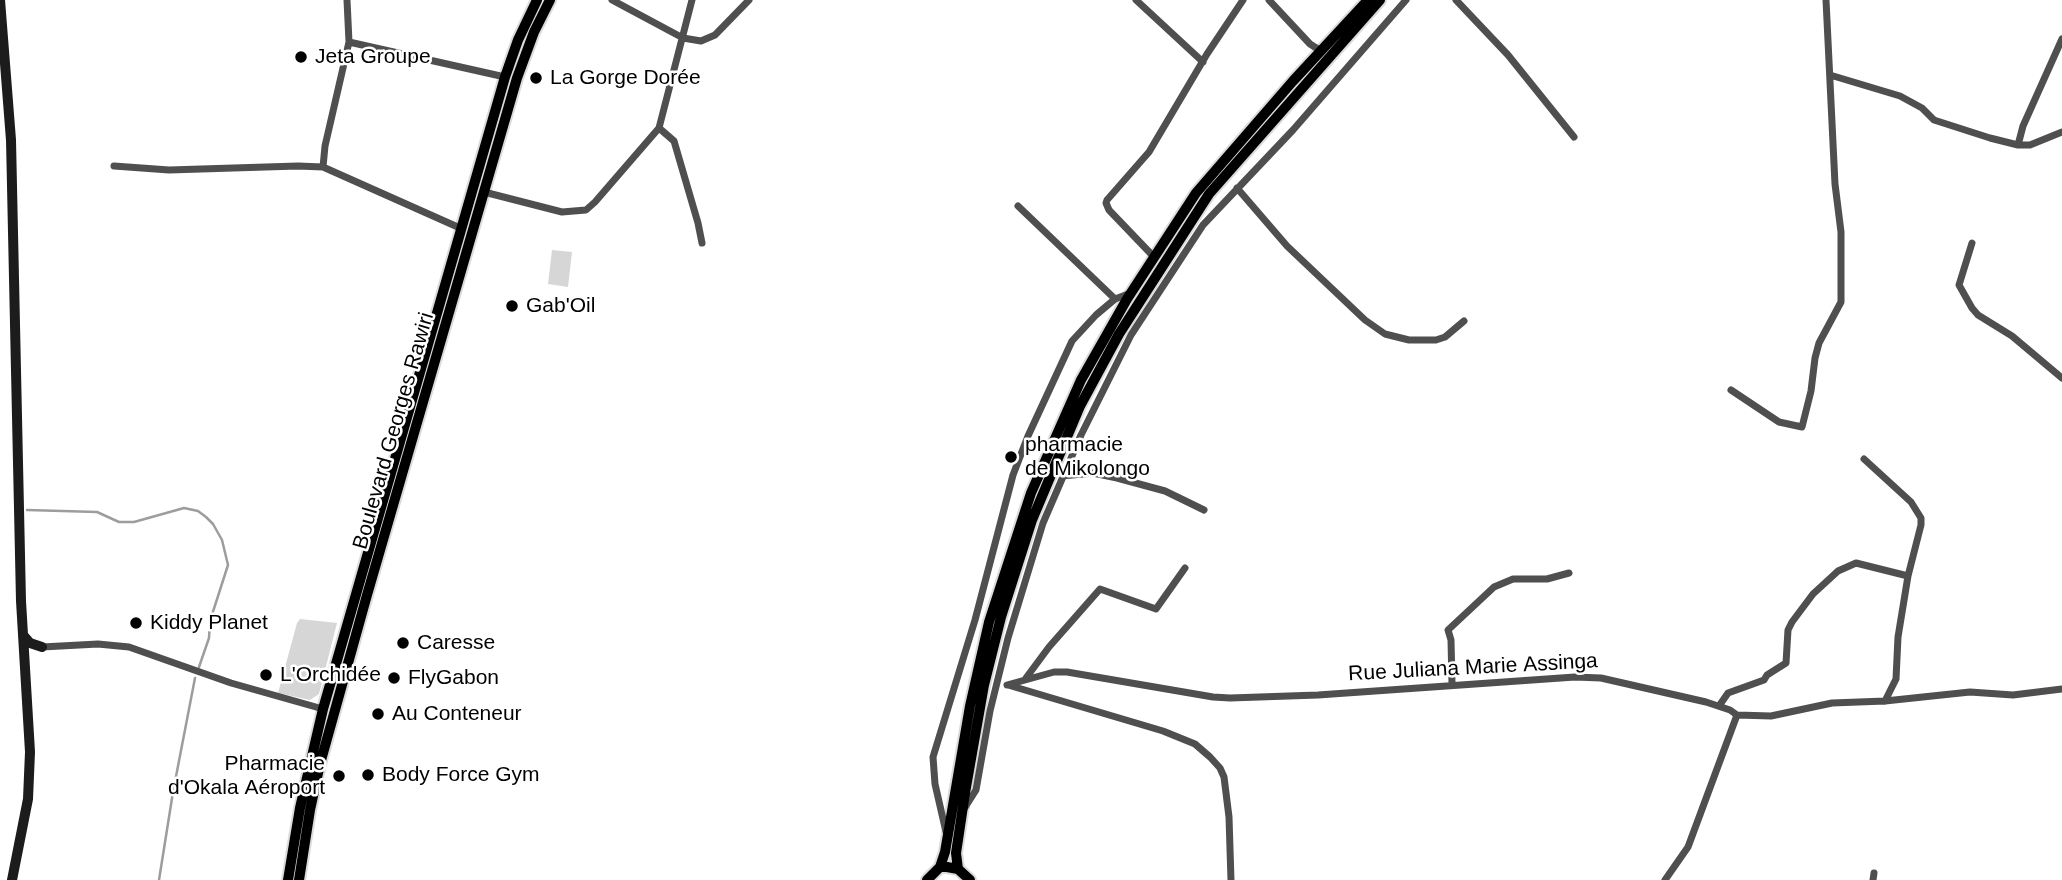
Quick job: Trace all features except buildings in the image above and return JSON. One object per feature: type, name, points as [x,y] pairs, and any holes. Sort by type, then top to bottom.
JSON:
[{"type":"main road","points":[[0,0],[14,210],[23,635],[30,724],[30,776],[12,880]]},
{"type":"main road","name":"Boulevard Georges Rawiri","points":[[288,880],[300,808],[323,709],[505,78],[518,40],[537,0]]},
{"type":"main road","name":"Boulevard Georges Rawiri","points":[[299,880],[310,810],[333,711],[517,78],[534,32],[550,0]]},
{"type":"main road","points":[[927,880],[940,867],[989,622],[1031,493],[1076,391],[1131,292],[1203,184],[1368,0]]},
{"type":"main road","points":[[958,869],[956,853],[984,685],[1007,594],[1041,496],[1090,386],[1119,334],[1209,194],[1380,0]]},
{"type":"main road","points":[[23,635],[30,643],[42,648]]},
{"type":"main road","points":[[25,660],[31,652],[42,648]]},
{"type":"main road","points":[[940,867],[958,869],[970,880]]},
{"type":"street","points":[[323,167],[325,146],[349,42],[347,0]]},
{"type":"street","points":[[612,0],[683,38],[701,41],[715,35],[749,0]]},
{"type":"street","points":[[484,191],[549,210],[586,210],[614,183],[659,128],[692,0]]},
{"type":"street","points":[[1136,0],[1203,62]]},
{"type":"street","points":[[1154,257],[1105,203],[1149,152],[1243,0]]},
{"type":"street","points":[[1269,0],[1310,44],[1321,51]]},
{"type":"street","points":[[962,811],[976,790],[997,682],[1022,588],[1043,523],[1062,476],[1138,323],[1191,240],[1293,130],[1406,0]]},
{"type":"street","points":[[1456,0],[1508,55],[1574,137]]},
{"type":"street","points":[[1731,390],[1779,422],[1802,427],[1819,343],[1840,302],[1842,232],[1834,172],[1826,0]]},
{"type":"street","points":[[2018,145],[2023,126],[2062,39]]},
{"type":"street","points":[[349,42],[505,78]]},
{"type":"street","points":[[1830,75],[1900,96],[1922,108],[1934,120],[2018,145],[2029,145],[2062,132]]},
{"type":"street","points":[[659,128],[674,141],[702,243]]},
{"type":"street","points":[[114,166],[169,170],[323,167],[460,228]]},
{"type":"street","points":[[1237,188],[1301,260],[1365,320],[1385,334],[1409,340],[1436,340],[1445,337],[1464,321]]},
{"type":"street","points":[[1018,206],[1115,299]]},
{"type":"street","points":[[1972,243],[1959,285],[1960,290],[1978,315],[2012,336],[2062,379]]},
{"type":"street","points":[[947,835],[935,784],[933,757],[975,620],[1013,475],[1072,341],[1115,299],[1131,292]]},
{"type":"street","points":[[1864,459],[1911,502],[1921,518],[1898,637],[1896,679],[1885,701]]},
{"type":"street","points":[[1062,476],[1093,473],[1117,478],[1165,491],[1204,510]]},
{"type":"street","points":[[1719,705],[1728,693],[1765,680],[1767,675],[1786,663],[1788,630],[1798,612],[1838,571],[1856,563],[1908,576]]},
{"type":"street","points":[[1026,678],[1049,647],[1100,589],[1156,610],[1185,568]]},
{"type":"street","points":[[1452,684],[1451,640],[1448,631],[1494,587],[1513,579],[1547,579],[1569,573]]},
{"type":"street","points":[[42,648],[97,644],[129,647],[231,683],[323,709]]},
{"type":"street","name":"Rue Juliana Marie Assinga","points":[[1007,685],[1026,678],[1067,672],[1222,698],[1318,695],[1575,677],[1601,678],[1719,705],[1737,715],[1771,716],[1832,704],[1970,692],[2013,695],[2062,689]]},
{"type":"street","points":[[997,682],[1163,731],[1195,744],[1220,768],[1224,777],[1229,817],[1231,880]]},
{"type":"street","points":[[1665,880],[1688,847],[1737,715]]},
{"type":"shaded area","points":[[552,250],[572,252],[568,287],[548,284]]},
{"type":"shaded area","points":[[300,619],[337,623],[319,694],[310,700],[278,693]]},
{"type":"waterway","points":[[27,510],[97,512],[119,522],[134,522],[184,508],[198,511],[206,517],[222,540],[228,565],[199,667]]},
{"type":"waterway","points":[[159,880],[195,678]]},
{"type":"place","name":"Jeta Groupe","points":[[301,57]]},
{"type":"place","name":"La Gorge Dorée","points":[[536,78]]},
{"type":"place","name":"Gab'Oil","points":[[512,306]]},
{"type":"place","name":"pharmacie de Mikolongo","points":[[1011,457]]},
{"type":"place","name":"Kiddy Planet","points":[[136,623]]},
{"type":"place","name":"Caresse","points":[[403,643]]},
{"type":"place","name":"L'Orchidée","points":[[266,675]]},
{"type":"place","name":"FlyGabon","points":[[394,678]]},
{"type":"place","name":"Au Conteneur","points":[[378,714]]},
{"type":"place","name":"Body Force Gym","points":[[368,775]]},
{"type":"place","name":"Pharmacie d'Okala Aéroport","points":[[339,776]]}]
